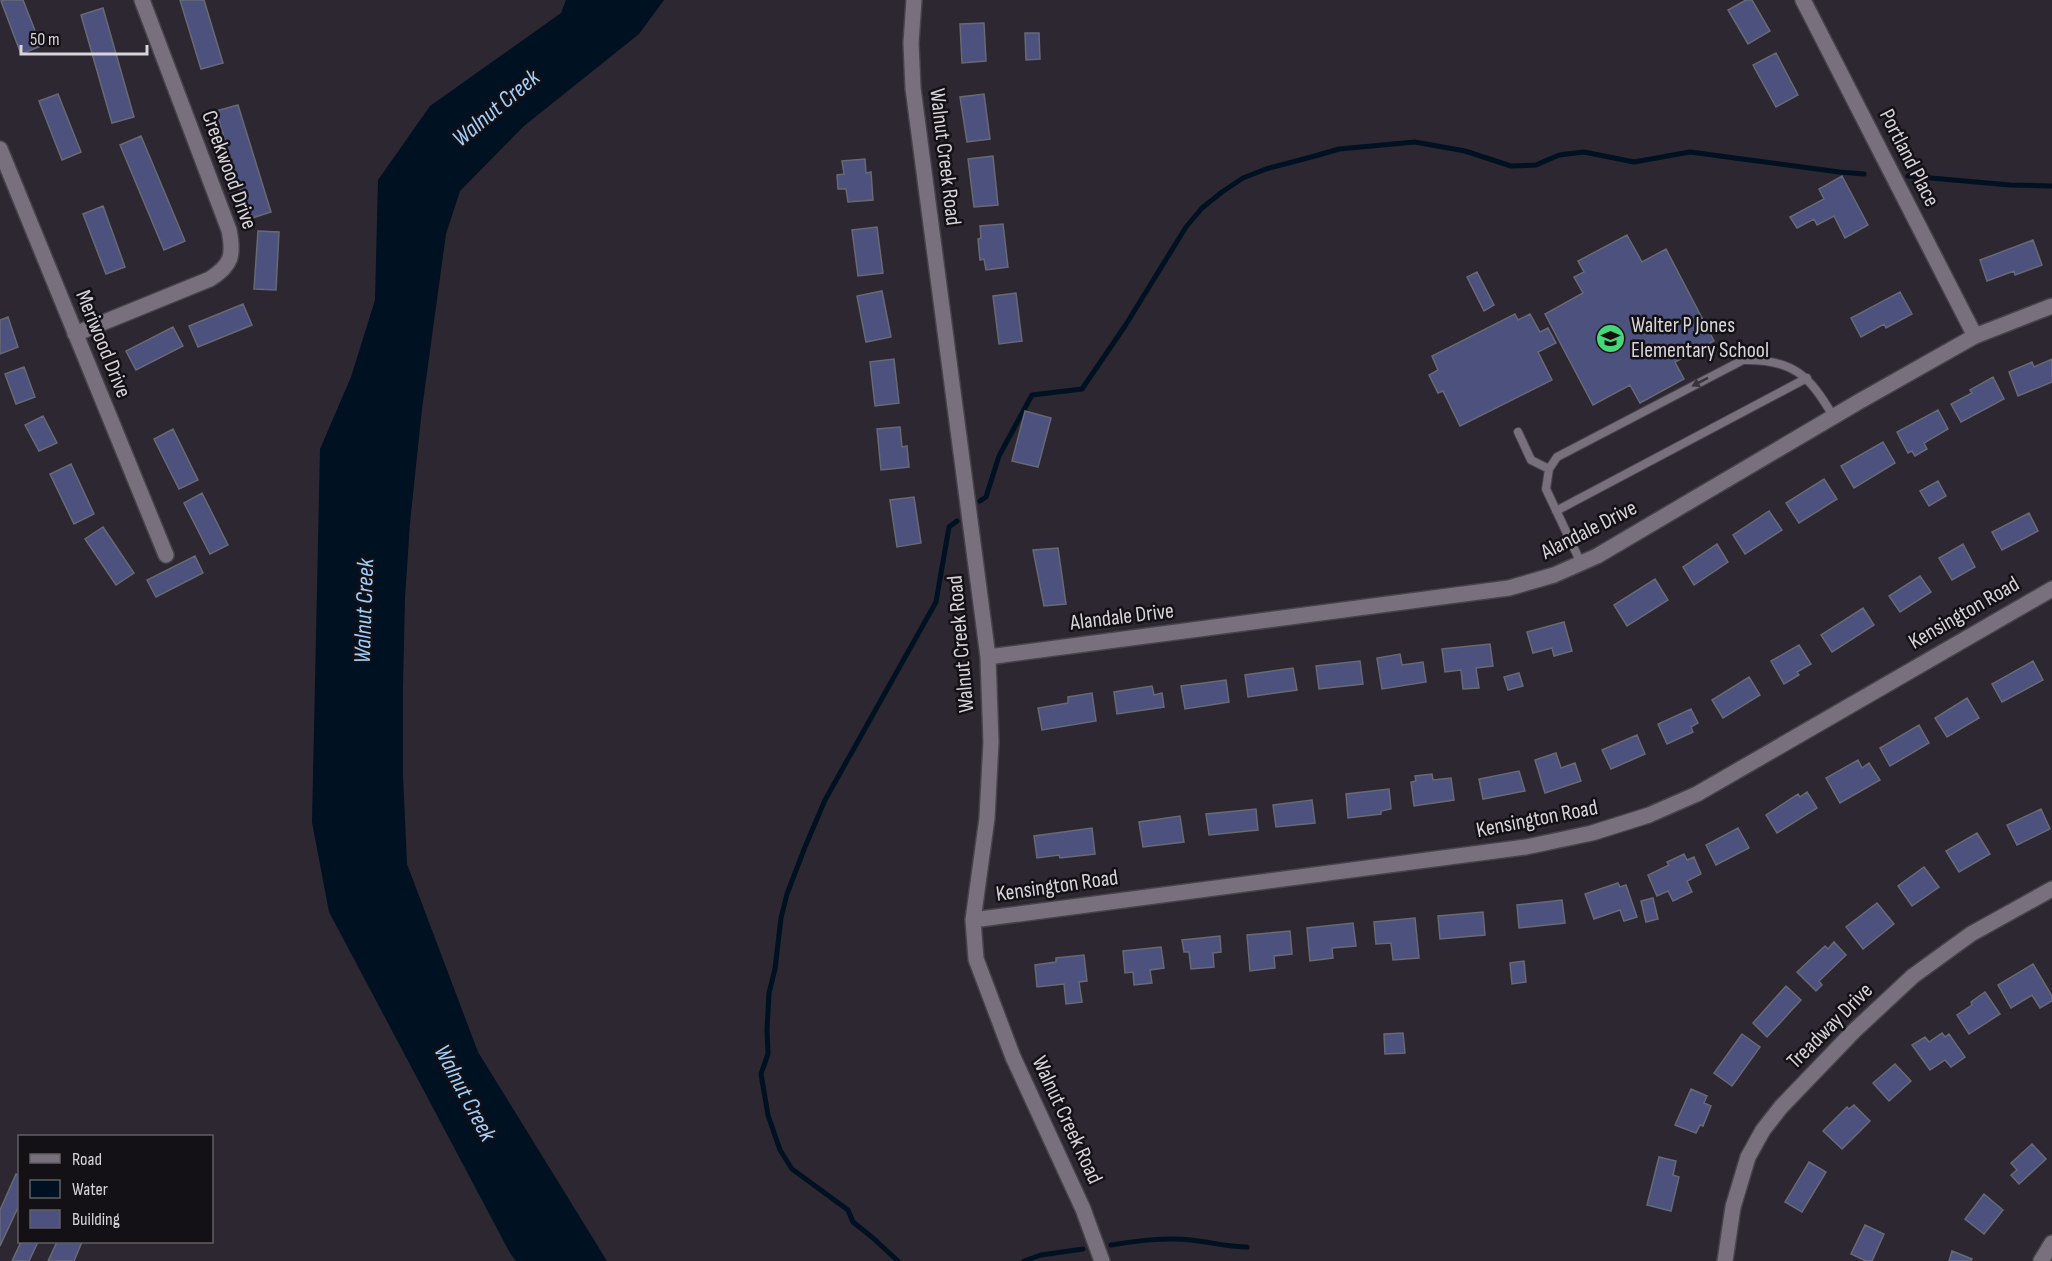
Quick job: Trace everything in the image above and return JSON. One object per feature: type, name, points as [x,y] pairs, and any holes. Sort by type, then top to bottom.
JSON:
[{"type":"street","name":"Creekwood Drive","points":[[75,334],[210,279],[223,271],[230,260],[232,247],[230,231],[142,0]]},
{"type":"street","name":"Walnut Creek Road","points":[[914,0],[911,43],[913,88],[988,657],[992,741],[988,796],[973,920],[976,959],[1013,1057],[1083,1209],[1102,1261]]},
{"type":"street","name":"Portland Place","points":[[1803,0],[1975,336]]},
{"type":"street","name":"Meriwood Drive","points":[[1,154],[166,555]]},
{"type":"street","name":"Alandale Drive","points":[[988,657],[1509,588],[1554,575],[1597,556],[1833,416],[1975,336],[2052,306]]},
{"type":"street","name":"Kensington Road","points":[[973,920],[1526,847],[1592,833],[1649,815],[1697,794],[2052,589]]},
{"type":"street","name":"Treadway Drive","points":[[1725,1261],[1733,1207],[1748,1157],[1763,1130],[1781,1107],[1854,1031],[1913,976],[1971,934],[2052,889]]},
{"type":"street","points":[[2041,1261],[2052,1243]]},
{"type":"lane","points":[[1581,563],[1545,489],[1549,470],[1557,457],[1743,360],[1764,359],[1784,364],[1807,378],[1833,416]]},
{"type":"lane","points":[[1556,512],[1807,378]]},
{"type":"lane","points":[[1518,432],[1531,460],[1549,470]]},
{"type":"water","name":"Walnut Creek","points":[[566,0],[664,0],[639,34],[524,126],[460,191],[446,234],[422,409],[405,598],[403,775],[407,864],[478,1052],[607,1261],[516,1261],[329,912],[312,822],[320,449],[351,377],[375,300],[378,180],[430,106],[561,13]]},
{"type":"building","points":[[23,0],[41,46],[21,54],[1,1]]},
{"type":"building","points":[[180,0],[204,0],[223,63],[201,69]]},
{"type":"building","points":[[1746,0],[1752,0],[1770,31],[1748,44],[1728,10]]},
{"type":"building","points":[[103,8],[134,117],[112,123],[81,15]]},
{"type":"building","points":[[984,23],[986,61],[962,63],[960,24]]},
{"type":"building","points":[[1025,33],[1039,33],[1040,59],[1026,60]]},
{"type":"building","points":[[1776,53],[1798,95],[1776,107],[1753,65]]},
{"type":"building","points":[[58,94],[81,152],[62,160],[39,101]]},
{"type":"building","points":[[984,94],[990,139],[967,142],[960,97]]},
{"type":"building","points":[[238,105],[271,212],[249,219],[216,111]]},
{"type":"building","points":[[141,136],[185,241],[164,250],[120,145]]},
{"type":"building","points":[[993,156],[998,205],[974,207],[968,159]]},
{"type":"building","points":[[865,159],[866,173],[871,172],[873,200],[848,202],[846,189],[838,189],[837,175],[844,174],[842,161]]},
{"type":"building","points":[[1842,176],[1868,225],[1845,238],[1834,216],[1817,225],[1814,219],[1797,228],[1790,217],[1824,199],[1819,189]]},
{"type":"building","points":[[103,206],[125,267],[106,274],[83,214]]},
{"type":"building","points":[[1003,224],[1008,267],[986,270],[984,259],[980,260],[978,239],[981,238],[980,226]]},
{"type":"building","points":[[877,227],[883,273],[858,276],[852,230]]},
{"type":"building","points":[[258,231],[279,232],[276,290],[254,289]]},
{"type":"building","points":[[1627,235],[1642,262],[1666,249],[1714,341],[1675,362],[1684,379],[1640,403],[1630,385],[1593,405],[1545,314],[1583,293],[1574,277],[1584,272],[1578,261]]},
{"type":"building","points":[[2033,240],[2042,265],[2015,275],[2014,271],[1987,281],[1980,260]]},
{"type":"building","points":[[1477,272],[1494,305],[1484,311],[1467,277]]},
{"type":"building","points":[[882,291],[891,337],[866,342],[857,296]]},
{"type":"building","points":[[1900,292],[1912,314],[1886,328],[1884,324],[1861,337],[1851,318]]},
{"type":"building","points":[[1016,293],[1022,341],[999,344],[993,296]]},
{"type":"building","points":[[243,304],[252,325],[198,347],[189,326]]},
{"type":"building","points":[[1515,314],[1518,320],[1530,314],[1540,332],[1548,328],[1556,343],[1538,352],[1552,380],[1460,426],[1443,391],[1438,393],[1429,375],[1438,370],[1432,356]]},
{"type":"building","points":[[8,317],[18,347],[0,354],[0,320]]},
{"type":"building","points":[[173,327],[183,346],[136,370],[126,351]]},
{"type":"building","points":[[894,359],[899,403],[875,406],[870,362]]},
{"type":"building","points":[[2052,359],[2052,382],[2018,396],[2009,372],[2032,362],[2034,367]]},
{"type":"building","points":[[24,367],[35,397],[16,404],[5,374]]},
{"type":"building","points":[[1993,377],[2004,399],[1961,422],[1951,404],[1972,393],[1970,390]]},
{"type":"building","points":[[1938,410],[1948,429],[1924,443],[1927,449],[1915,456],[1912,451],[1908,453],[1897,432]]},
{"type":"building","points":[[1025,411],[1051,418],[1038,467],[1012,461]]},
{"type":"building","points":[[43,416],[57,443],[39,451],[25,425]]},
{"type":"building","points":[[900,427],[902,447],[907,446],[909,467],[881,470],[877,429]]},
{"type":"building","points":[[173,429],[198,480],[179,489],[154,439]]},
{"type":"building","points":[[1883,442],[1895,463],[1854,488],[1841,466]]},
{"type":"building","points":[[71,464],[94,514],[74,524],[50,474]]},
{"type":"building","points":[[1824,479],[1837,499],[1799,523],[1786,503]]},
{"type":"building","points":[[1938,481],[1946,496],[1929,506],[1920,491]]},
{"type":"building","points":[[202,493],[228,545],[210,554],[184,503]]},
{"type":"building","points":[[914,497],[921,543],[897,547],[890,500]]},
{"type":"building","points":[[1769,511],[1782,530],[1745,554],[1733,535]]},
{"type":"building","points":[[2029,513],[2038,531],[2002,550],[1992,532]]},
{"type":"building","points":[[103,527],[134,573],[116,585],[85,539]]},
{"type":"building","points":[[1717,544],[1728,562],[1694,585],[1683,567]]},
{"type":"building","points":[[1963,544],[1975,567],[1952,580],[1939,558]]},
{"type":"building","points":[[1058,548],[1066,604],[1044,606],[1033,550]]},
{"type":"building","points":[[195,556],[203,573],[156,597],[147,580]]},
{"type":"building","points":[[1920,576],[1931,592],[1900,612],[1889,596]]},
{"type":"building","points":[[1655,579],[1668,600],[1627,626],[1614,605]]},
{"type":"building","points":[[1863,608],[1874,625],[1832,652],[1821,635]]},
{"type":"building","points":[[1564,622],[1572,651],[1554,656],[1552,648],[1533,653],[1527,632]]},
{"type":"building","points":[[1490,644],[1493,666],[1476,668],[1479,688],[1463,689],[1461,670],[1445,672],[1442,649]]},
{"type":"building","points":[[1799,645],[1811,664],[1797,672],[1799,675],[1784,684],[1771,661]]},
{"type":"building","points":[[1400,654],[1402,665],[1423,662],[1426,682],[1382,689],[1377,658]]},
{"type":"building","points":[[1360,661],[1363,684],[1319,689],[1316,666]]},
{"type":"building","points":[[2033,661],[2043,680],[2002,702],[1992,684]]},
{"type":"building","points":[[1293,668],[1297,690],[1248,697],[1245,675]]},
{"type":"building","points":[[1519,673],[1523,686],[1508,690],[1504,677]]},
{"type":"building","points":[[1749,677],[1760,695],[1723,718],[1712,700]]},
{"type":"building","points":[[1226,680],[1229,702],[1185,709],[1181,686]]},
{"type":"building","points":[[1152,686],[1154,695],[1162,693],[1164,707],[1117,714],[1114,692]]},
{"type":"building","points":[[1092,693],[1096,721],[1042,730],[1038,708],[1068,703],[1068,697]]},
{"type":"building","points":[[1967,698],[1979,718],[1947,737],[1935,718]]},
{"type":"building","points":[[1691,709],[1698,723],[1691,727],[1693,732],[1667,744],[1658,724]]},
{"type":"building","points":[[1919,725],[1929,743],[1890,766],[1880,748]]},
{"type":"building","points":[[1637,735],[1645,754],[1611,769],[1602,750]]},
{"type":"building","points":[[1556,753],[1561,768],[1575,763],[1581,781],[1545,793],[1535,760]]},
{"type":"building","points":[[1858,760],[1862,768],[1869,763],[1880,780],[1840,803],[1826,778]]},
{"type":"building","points":[[1519,771],[1525,791],[1483,799],[1479,779]]},
{"type":"building","points":[[1432,774],[1433,780],[1451,778],[1454,800],[1414,806],[1411,782],[1416,781],[1415,776]]},
{"type":"building","points":[[1389,789],[1391,809],[1381,811],[1381,814],[1348,818],[1346,794]]},
{"type":"building","points":[[1807,792],[1817,808],[1777,833],[1766,815],[1798,794],[1800,797]]},
{"type":"building","points":[[1312,800],[1315,823],[1276,827],[1273,805]]},
{"type":"building","points":[[1256,809],[1258,830],[1209,835],[1206,814]]},
{"type":"building","points":[[2041,809],[2050,829],[2017,845],[2007,825]]},
{"type":"building","points":[[1180,816],[1184,842],[1143,847],[1139,822]]},
{"type":"building","points":[[1092,828],[1095,854],[1037,858],[1034,836]]},
{"type":"building","points":[[1738,828],[1749,848],[1716,865],[1706,845]]},
{"type":"building","points":[[1977,833],[1990,854],[1959,872],[1946,851]]},
{"type":"building","points":[[1684,854],[1687,860],[1694,857],[1701,874],[1687,881],[1692,892],[1673,901],[1668,891],[1657,896],[1648,875],[1669,865],[1667,862]]},
{"type":"building","points":[[1924,867],[1939,887],[1912,906],[1898,886]]},
{"type":"building","points":[[1618,883],[1620,887],[1626,885],[1637,917],[1624,921],[1620,910],[1594,919],[1585,894]]},
{"type":"building","points":[[1653,898],[1658,919],[1646,922],[1641,901]]},
{"type":"building","points":[[1562,900],[1565,923],[1519,928],[1517,905]]},
{"type":"building","points":[[1877,903],[1894,924],[1863,949],[1846,927]]},
{"type":"building","points":[[1483,912],[1485,935],[1440,939],[1438,916]]},
{"type":"building","points":[[1415,918],[1419,958],[1393,960],[1391,943],[1376,944],[1374,922]]},
{"type":"building","points":[[1353,923],[1356,946],[1332,948],[1333,958],[1310,961],[1307,928]]},
{"type":"building","points":[[1290,931],[1292,954],[1274,956],[1275,968],[1250,971],[1247,935]]},
{"type":"building","points":[[1220,936],[1221,952],[1213,953],[1214,967],[1191,969],[1189,952],[1184,952],[1182,940]]},
{"type":"building","points":[[1834,942],[1846,955],[1819,981],[1822,985],[1816,991],[1797,972],[1825,946],[1828,949]]},
{"type":"building","points":[[1161,947],[1164,968],[1150,970],[1152,983],[1134,985],[1133,972],[1125,973],[1123,951]]},
{"type":"building","points":[[1084,955],[1087,981],[1079,982],[1082,1002],[1066,1004],[1064,984],[1037,987],[1035,965],[1056,962],[1056,958]]},
{"type":"building","points":[[1524,961],[1526,982],[1512,984],[1510,963]]},
{"type":"building","points":[[2033,964],[2052,996],[2052,1001],[2040,1008],[2032,995],[2011,1008],[1998,985]]},
{"type":"building","points":[[1786,986],[1801,1000],[1767,1037],[1753,1023]]},
{"type":"building","points":[[1985,992],[2000,1014],[1969,1034],[1957,1015]]},
{"type":"building","points":[[1403,1033],[1405,1053],[1385,1054],[1384,1034]]},
{"type":"building","points":[[1942,1033],[1945,1037],[1949,1034],[1965,1057],[1951,1067],[1945,1060],[1930,1070],[1912,1045],[1925,1037],[1929,1042]]},
{"type":"building","points":[[1742,1034],[1760,1047],[1732,1086],[1714,1073]]},
{"type":"building","points":[[1895,1064],[1911,1081],[1889,1101],[1873,1083]]},
{"type":"building","points":[[1691,1089],[1707,1096],[1704,1103],[1711,1106],[1703,1126],[1700,1125],[1696,1133],[1675,1125]]},
{"type":"building","points":[[1854,1105],[1870,1121],[1842,1149],[1823,1131],[1847,1107],[1849,1109]]},
{"type":"building","points":[[2032,1144],[2046,1159],[2019,1184],[2011,1175],[2017,1170],[2011,1163]]},
{"type":"building","points":[[1659,1157],[1676,1161],[1673,1175],[1679,1177],[1671,1211],[1647,1205]]},
{"type":"building","points":[[1809,1162],[1826,1172],[1802,1212],[1785,1202]]},
{"type":"building","points":[[16,1174],[18,1175],[18,1207],[0,1246],[0,1210]]},
{"type":"building","points":[[1984,1194],[2003,1210],[1984,1234],[1965,1219]]},
{"type":"building","points":[[1865,1225],[1884,1234],[1872,1261],[1866,1261],[1851,1254]]},
{"type":"building","points":[[21,1243],[38,1243],[29,1261],[12,1261]]},
{"type":"building","points":[[57,1243],[82,1243],[74,1261],[48,1261]]},
{"type":"building","points":[[1952,1251],[1972,1259],[1971,1261],[1949,1261]]},
{"type":"waterway","points":[[980,501],[986,497],[999,456],[1032,395],[1082,389],[1125,326],[1186,227],[1202,208],[1222,192],[1243,178],[1266,169],[1339,149],[1415,142],[1465,151],[1511,166],[1536,165],[1559,155],[1584,152],[1634,162],[1690,152],[1864,174]]},
{"type":"waterway","points":[[1908,176],[2010,185],[2052,186]]},
{"type":"waterway","points":[[898,1261],[853,1222],[848,1210],[792,1169],[780,1150],[768,1115],[761,1074],[768,1054],[769,993],[787,894],[825,800],[936,602],[949,527],[957,521]]},
{"type":"waterway","points":[[1111,1245],[1171,1239],[1247,1247]]},
{"type":"waterway","points":[[1024,1261],[1041,1255],[1083,1249]]},
{"type":"place","name":"Walter P Jones Elementary School","points":[[1610,338]]}]
